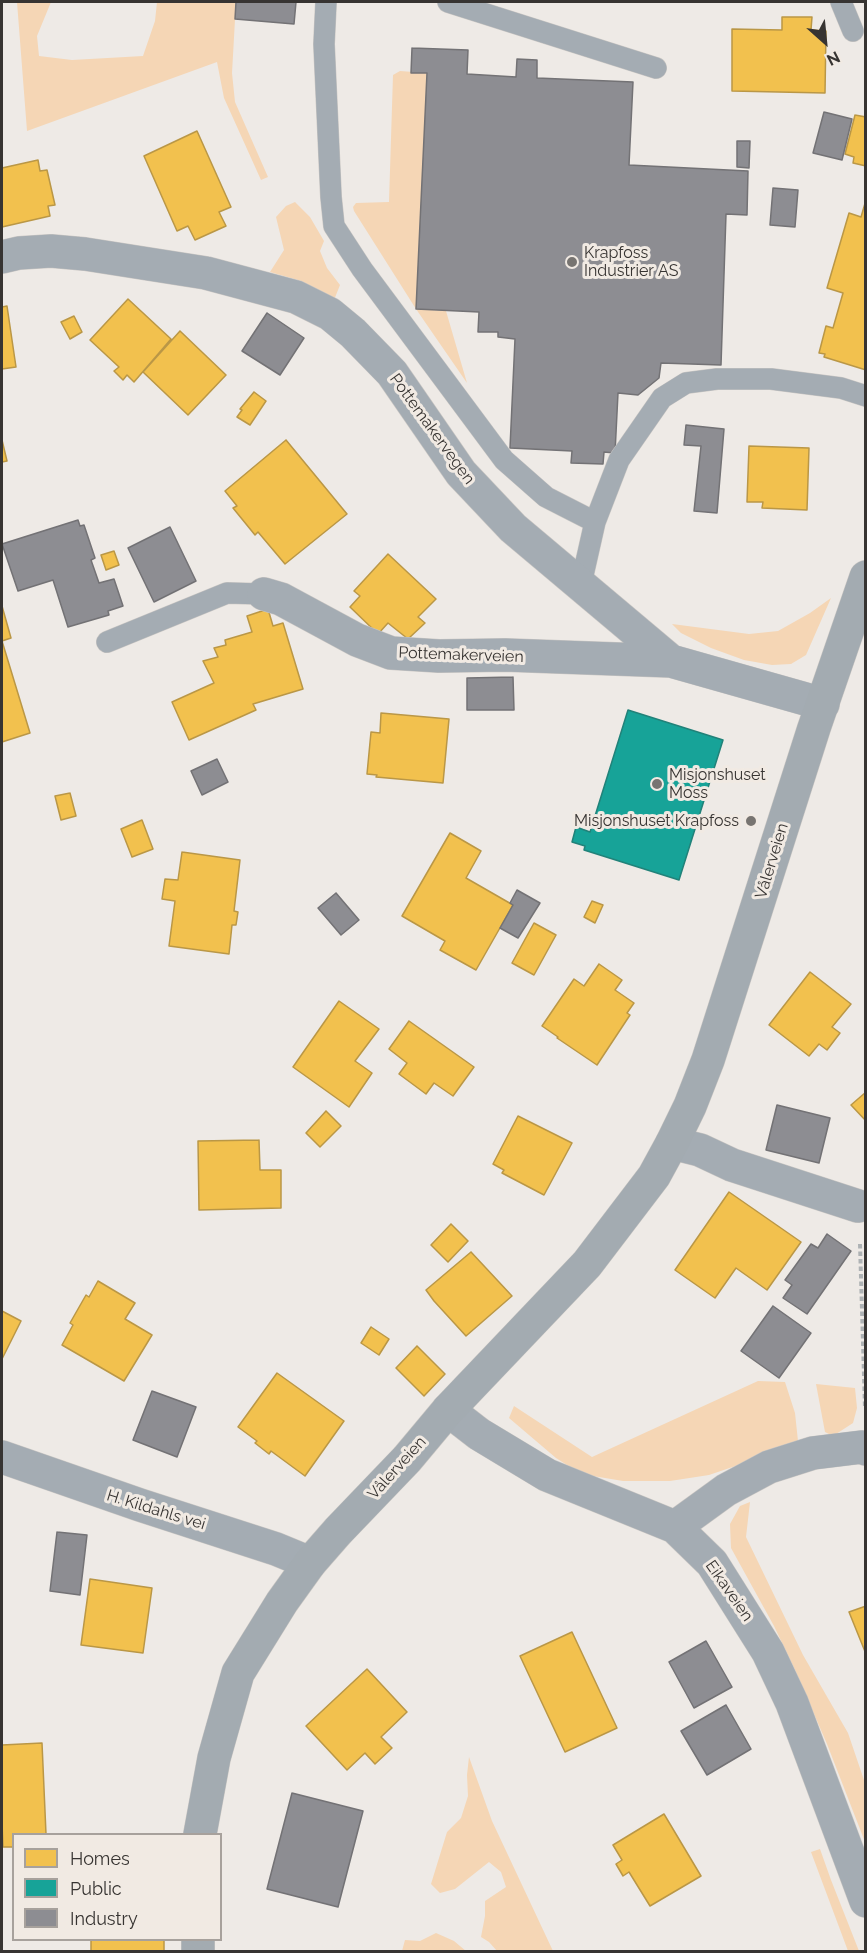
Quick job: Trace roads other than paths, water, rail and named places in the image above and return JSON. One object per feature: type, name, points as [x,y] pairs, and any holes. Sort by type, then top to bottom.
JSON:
[{"type":"street","name":"Pottemakervegen","points":[[2,257],[29,253],[73,253],[206,273],[296,297],[330,314],[353,333],[392,373],[461,473],[513,528],[671,661],[823,704]]},
{"type":"street","name":"Vålerveien","points":[[200,1833],[214,1758],[238,1673],[282,1602],[310,1563],[407,1459],[448,1410],[587,1264],[654,1176],[672,1143],[690,1106],[708,1059],[866,577]]},
{"type":"street","name":"Pottemakerveien","points":[[264,594],[281,599],[357,640],[391,653],[671,661]]},
{"type":"street","points":[[672,1143],[700,1150],[732,1165],[858,1206]]},
{"type":"street","name":"Eikaveien","points":[[448,1410],[479,1434],[547,1475],[675,1527],[712,1563],[768,1652],[792,1703],[866,1901]]},
{"type":"street","points":[[675,1527],[726,1490],[769,1467],[813,1453],[864,1448]]},
{"type":"street","name":"H. Kildahls vei","points":[[2,1457],[140,1505],[276,1548],[310,1563]]},
{"type":"lane","points":[[327,2],[324,44],[334,226],[362,269],[504,460],[546,497],[596,522]]},
{"type":"lane","points":[[448,2],[656,68]]},
{"type":"lane","points":[[840,2],[854,31]]},
{"type":"lane","points":[[581,584],[596,522],[619,460],[662,398],[686,383],[717,379],[771,379],[841,388],[866,396]]},
{"type":"lane","points":[[107,642],[227,593],[264,594]]},
{"type":"place","name":"Krapfoss Industrier AS","points":[[572,262]]},
{"type":"place","name":"Misjonshuset Moss","points":[[657,784]]},
{"type":"place","name":"Misjonshuset Krapfoss","points":[[751,821]]}]
